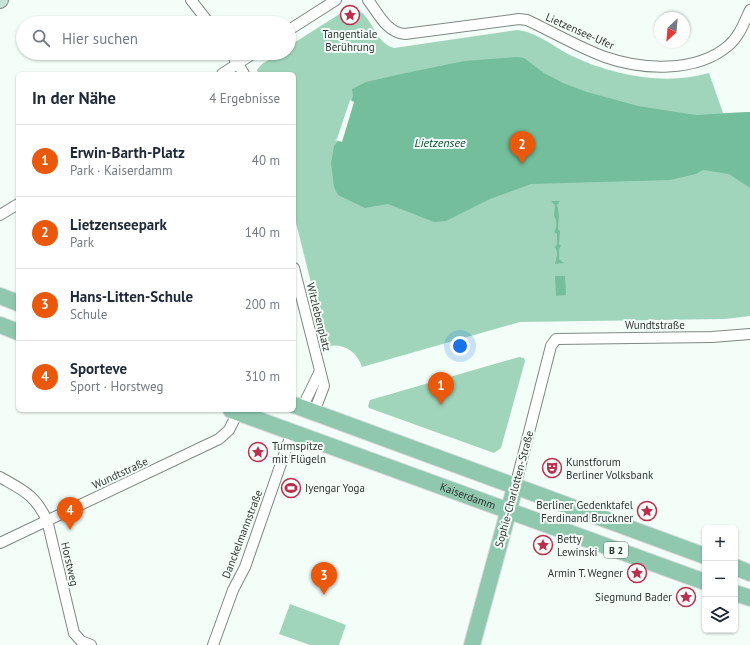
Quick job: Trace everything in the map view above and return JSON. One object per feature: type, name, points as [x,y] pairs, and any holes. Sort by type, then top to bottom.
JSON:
[{"type":"main road","points":[[0,296],[16,302]]},
{"type":"main road","points":[[0,325],[16,331]]},
{"type":"main road","name":"B 2","points":[[303,408],[702,555]]},
{"type":"main road","name":"Kaiserdamm","points":[[237,412],[508,512],[702,581]]},
{"type":"main road","points":[[479,501],[488,476]]},
{"type":"main road","name":"Sophie-Charlotten-Straße","points":[[472,645],[515,487]]},
{"type":"main road","points":[[738,568],[750,573]]},
{"type":"main road","points":[[738,594],[750,598]]},
{"type":"street","points":[[192,0],[203,16]]},
{"type":"street","points":[[296,26],[336,0]]},
{"type":"street","name":"Lietzensee-Ufer","points":[[368,0],[390,29],[396,34],[519,19],[527,20],[604,56],[629,63],[660,65],[692,63],[711,57],[733,40],[741,29],[750,10]]},
{"type":"street","points":[[237,60],[243,72]]},
{"type":"street","points":[[225,72],[244,60]]},
{"type":"street","points":[[0,215],[16,205]]},
{"type":"street","name":"Witzlebenplatz","points":[[296,276],[320,371],[303,408]]},
{"type":"street","name":"Wundtstraße","points":[[560,338],[712,337],[750,334]]},
{"type":"street","name":"Sophie-Charlotten-Straße","points":[[515,487],[551,346],[556,339],[560,338]]},
{"type":"street","name":"Wundtstraße","points":[[0,543],[219,439],[230,430],[234,412]]},
{"type":"street","name":"Danckelmannstraße","points":[[214,645],[233,590],[245,566],[292,432]]},
{"type":"street","name":"Horstweg","points":[[0,477],[31,495],[40,505],[47,520],[74,633],[81,641],[91,645]]},
{"type":"shaded area","points":[[349,8],[357,10],[363,14],[368,19],[381,40],[394,48],[517,30],[532,34],[588,63],[621,73],[657,78],[675,78],[692,77],[709,73],[723,113],[750,112],[750,316],[725,319],[520,322],[362,367],[360,361],[349,349],[333,345],[327,346],[296,223],[296,72],[258,72],[257,70],[268,60],[296,60],[296,42]]},
{"type":"shaded area","points":[[519,357],[524,358],[525,361],[501,448],[494,453],[369,408],[368,406],[370,400]]},
{"type":"shaded area","points":[[290,604],[346,625],[339,645],[310,645],[279,634]]},
{"type":"water","name":"Lietzensee","points":[[517,57],[524,58],[544,73],[563,83],[587,92],[638,106],[696,115],[750,112],[750,188],[729,174],[703,170],[696,174],[670,180],[531,184],[490,199],[446,221],[434,222],[388,204],[365,208],[338,195],[334,187],[331,163],[334,146],[338,141],[353,96],[352,89],[366,82],[464,61]]},
{"type":"water","points":[[551,201],[560,201],[557,205],[559,215],[558,229],[560,231],[559,244],[561,246],[559,249],[559,259],[564,263],[555,264],[557,253],[555,247],[557,244],[557,234],[554,232],[556,228],[556,219],[554,216],[555,205]]},
{"type":"water","points":[[555,276],[565,276],[566,295],[556,296]]},
{"type":"pier","points":[[350,100],[354,102],[342,142],[335,140],[337,139]]},
{"type":"place","name":"Tangentiale Berührung","points":[[350,15]]},
{"type":"place","name":"Lietzenseepark","points":[[522,164]]},
{"type":"place","name":"Erwin-Barth-Platz","points":[[441,405]]},
{"type":"place","name":"Turmspitze mit Flügeln","points":[[258,452]]},
{"type":"place","name":"Kunstforum Berliner Volksbank","points":[[552,468]]},
{"type":"place","name":"Iyengar Yoga","points":[[291,488]]},
{"type":"place","name":"Berliner Gedenktafel Ferdinand Bruckner","points":[[647,511]]},
{"type":"place","name":"Sporteve","points":[[70,530]]},
{"type":"place","name":"Betty Lewinski","points":[[543,545]]},
{"type":"place","name":"Armin T. Wegner","points":[[637,573]]},
{"type":"place","name":"Hans-Litten-Schule","points":[[324,595]]},
{"type":"place","name":"Siegmund Bader","points":[[686,597]]}]
